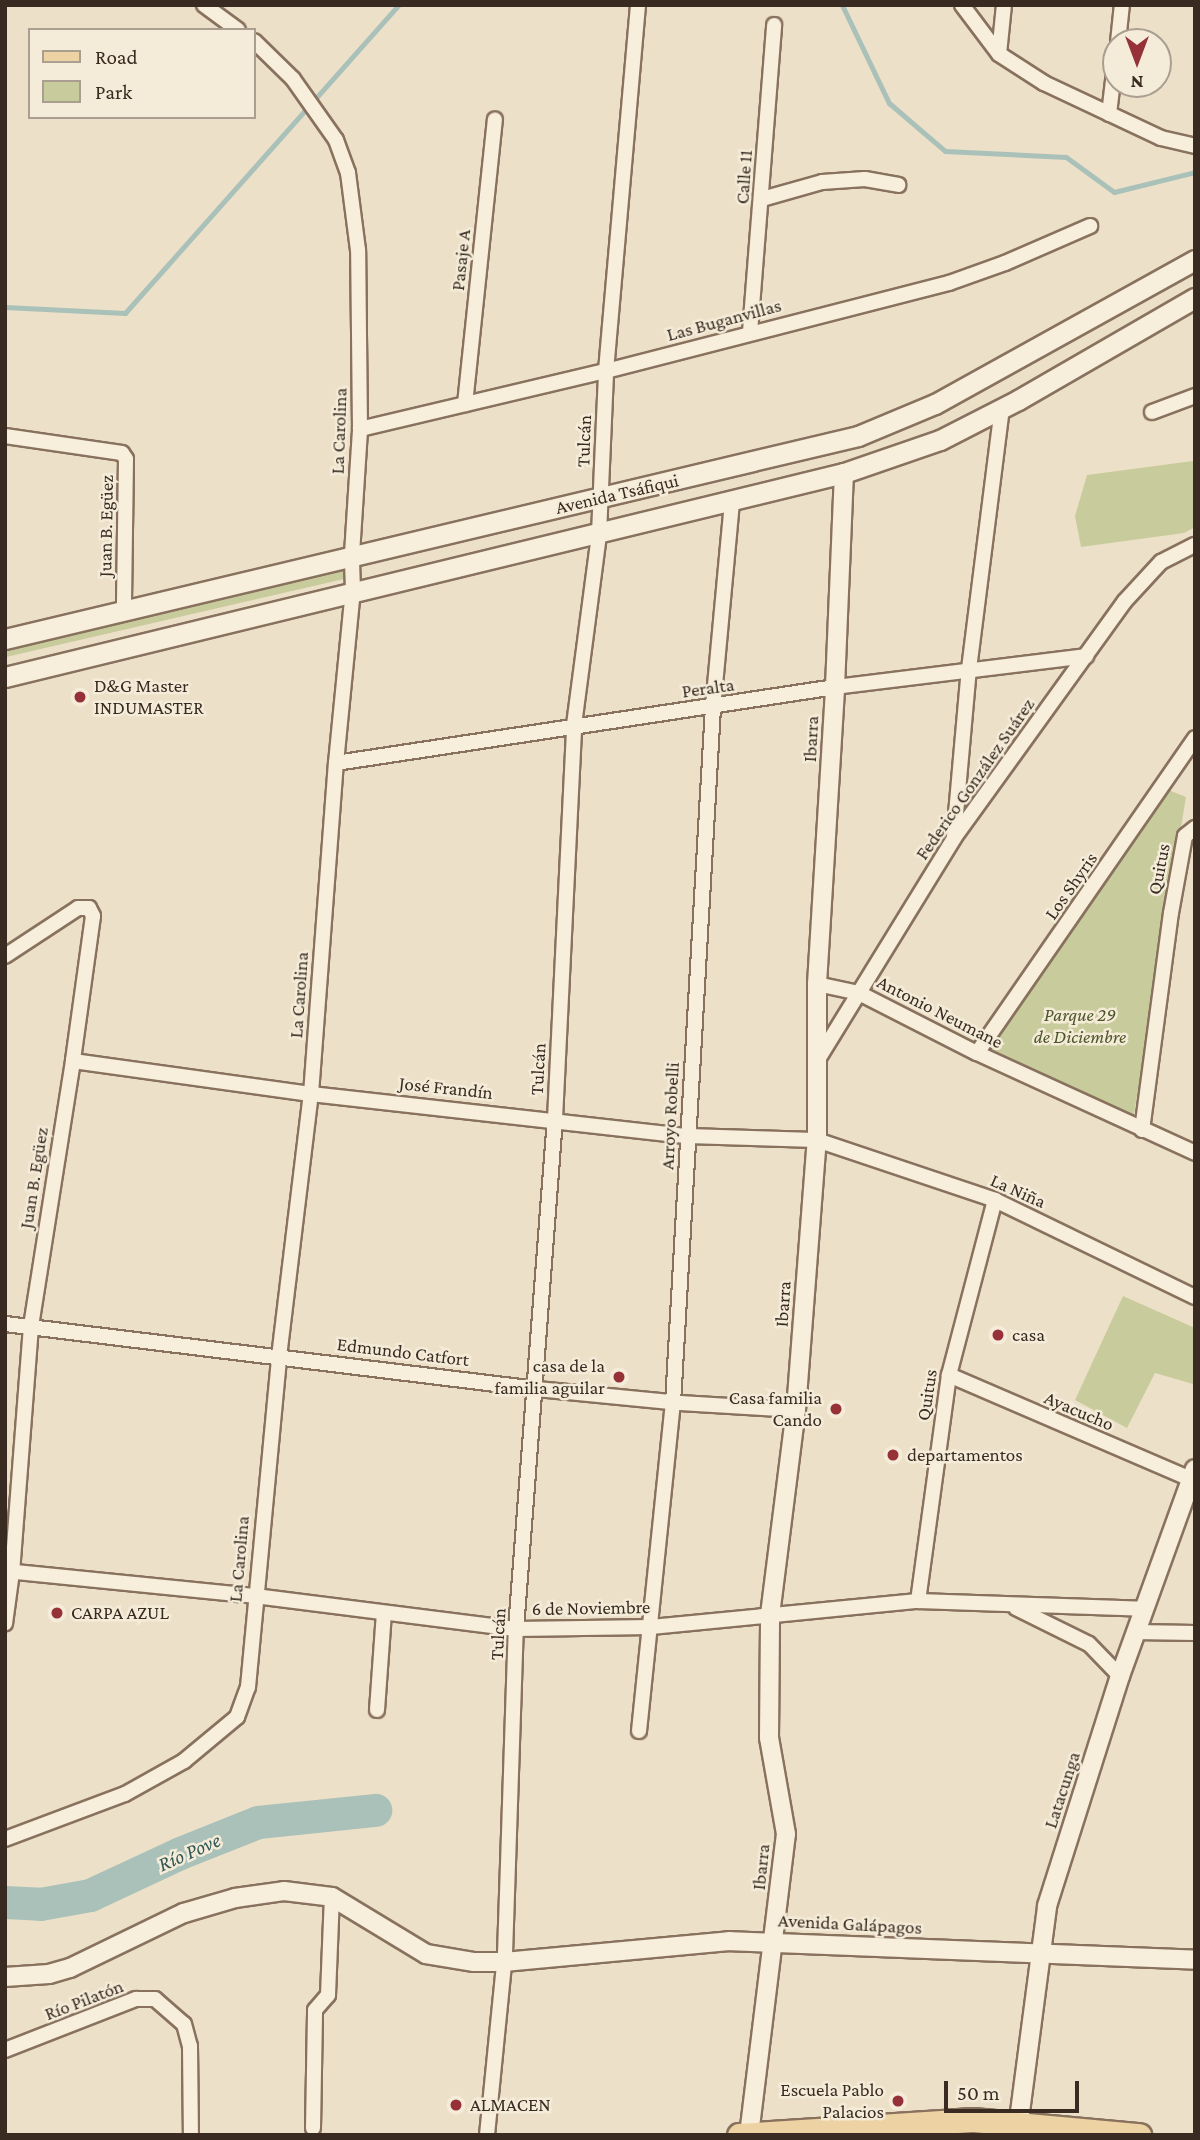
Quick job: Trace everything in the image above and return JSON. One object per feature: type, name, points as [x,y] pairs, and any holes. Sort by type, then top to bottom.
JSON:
[{"type":"main road","name":"Avenida Tsáfiqui","points":[[5,639],[352,554],[858,436],[935,404],[1195,260]]},
{"type":"main road","name":"Avenida Tsáfiqui","points":[[5,677],[353,590],[600,534],[844,473],[940,440],[1195,299]]},
{"type":"main road","points":[[746,2134],[973,2120],[1018,2128],[1139,2135]]},
{"type":"street","points":[[204,5],[235,28]]},
{"type":"street","name":"Tulcán","points":[[487,2135],[504,1962],[516,1629],[537,1389],[555,1119],[574,725],[600,534],[606,371],[638,5]]},
{"type":"street","points":[[962,5],[999,54],[1044,83],[1161,138],[1195,146]]},
{"type":"street","points":[[999,54],[1004,5]]},
{"type":"street","points":[[1120,28],[1122,5]]},
{"type":"street","name":"Calle 11","points":[[750,332],[775,25]]},
{"type":"street","name":"La Carolina","points":[[5,1839],[125,1794],[184,1760],[237,1717],[248,1687],[279,1357],[311,1094],[336,763],[353,590],[352,554],[360,429],[358,250],[348,173],[336,140],[293,79],[256,43]]},
{"type":"street","points":[[1109,114],[1111,98]]},
{"type":"street","name":"Pasaje A","points":[[465,404],[495,120]]},
{"type":"street","points":[[762,199],[822,182],[864,179],[898,185]]},
{"type":"street","name":"Las Buganvillas","points":[[360,429],[606,371],[949,283],[1006,264],[1090,226]]},
{"type":"street","points":[[1152,412],[1195,396]]},
{"type":"street","points":[[954,838],[969,669],[1002,408]]},
{"type":"street","name":"Juan B. Egüez","points":[[5,436],[115,449],[126,458],[124,611]]},
{"type":"street","name":"Ibarra","points":[[746,2134],[775,1941],[786,1834],[769,1738],[770,1615],[796,1410],[817,1140],[817,984],[835,687],[844,473]]},
{"type":"street","name":"Arroyo Robelli","points":[[639,1731],[673,1403],[713,707],[732,501]]},
{"type":"street","name":"Federico González Suárez","points":[[817,1061],[954,838],[1125,601],[1161,562],[1195,545]]},
{"type":"street","name":"Peralta","points":[[336,763],[835,687],[1086,656]]},
{"type":"street","name":"Los Shyris","points":[[978,1053],[1195,738]]},
{"type":"street","name":"Quitus","points":[[1142,1130],[1171,913],[1185,836],[1195,828]]},
{"type":"street","name":"Juan B. Egüez","points":[[5,956],[78,908],[89,908],[93,916],[73,1061],[30,1326],[5,1624]]},
{"type":"street","name":"Antonio Neumane","points":[[817,984],[859,993],[978,1053],[1195,1153]]},
{"type":"street","name":"José Frandín","points":[[73,1061],[311,1094],[555,1119],[688,1136],[817,1140]]},
{"type":"street","name":"La Niña","points":[[817,1140],[995,1200],[1195,1297]]},
{"type":"street","name":"Quitus","points":[[918,1601],[948,1375],[995,1200]]},
{"type":"street","name":"Edmundo Catfort","points":[[5,1324],[537,1389],[673,1403],[796,1410]]},
{"type":"street","name":"Ayacucho","points":[[948,1375],[1194,1477]]},
{"type":"street","name":"Latacunga","points":[[1018,2128],[1038,1954],[1047,1906],[1135,1632],[1194,1477]]},
{"type":"street","name":"6 de Noviembre","points":[[9,1572],[255,1596],[516,1629],[651,1627],[918,1601],[1143,1609]]},
{"type":"street","name":"6 de Noviembre","points":[[1012,1606],[1089,1644],[1120,1676]]},
{"type":"street","points":[[377,1710],[384,1613]]},
{"type":"street","points":[[1135,1632],[1195,1633]]},
{"type":"street","points":[[5,1977],[49,1975],[70,1968],[184,1913],[235,1898],[284,1891],[332,1897],[328,1995],[315,2010],[313,2128]]},
{"type":"street","name":"Avenida Galápagos","points":[[332,1897],[426,1954],[448,1959],[504,1962],[650,1947],[775,1941],[1195,1960]]},
{"type":"street","name":"Río Pilatón","points":[[5,2050],[136,1999],[155,1999],[184,2024],[190,2046],[191,2135]]},
{"type":"green space","points":[[1193,461],[1195,527],[1184,533],[1081,547],[1075,516],[1087,475]]},
{"type":"green space","points":[[343,570],[345,579],[5,657],[5,648]]},
{"type":"green space","name":"Parque 29 de Diciembre","points":[[1161,787],[1186,797],[1132,1126],[977,1053]]},
{"type":"green space","points":[[1123,1296],[1195,1328],[1193,1384],[1155,1373],[1127,1428],[1075,1400]]},
{"type":"waterway","points":[[5,307],[125,313],[398,5]]},
{"type":"waterway","points":[[842,5],[889,103],[945,151],[1066,157],[1114,192],[1195,172]]},
{"type":"waterway","name":"Río Pove","points":[[5,1902],[40,1904],[90,1895],[180,1853],[258,1822],[375,1810]]},
{"type":"place","name":"D&G Master INDUMASTER","points":[[80,697]]},
{"type":"place","name":"casa","points":[[998,1335]]},
{"type":"place","name":"casa de la familia aguilar","points":[[619,1377]]},
{"type":"place","name":"Casa familia Cando","points":[[836,1409]]},
{"type":"place","name":"departamentos","points":[[893,1455]]},
{"type":"place","name":"CARPA AZUL","points":[[57,1613]]},
{"type":"place","name":"Escuela Pablo Palacios","points":[[898,2101]]},
{"type":"place","name":"ALMACEN","points":[[456,2105]]}]
